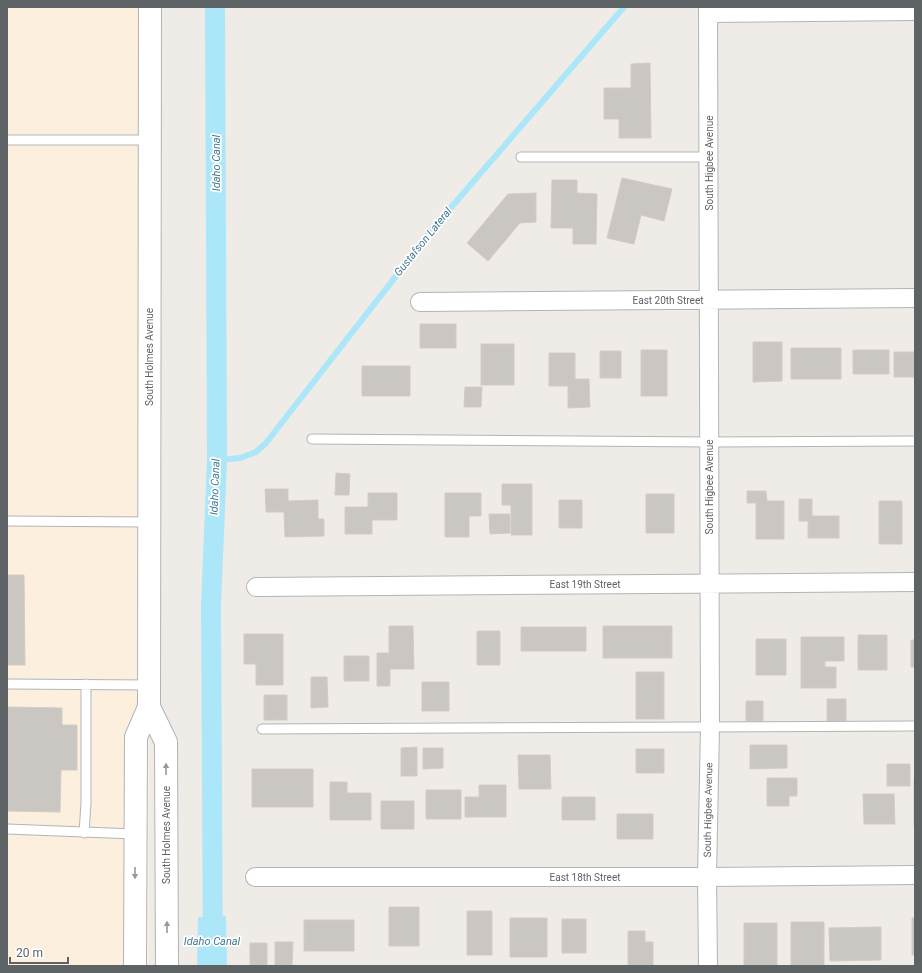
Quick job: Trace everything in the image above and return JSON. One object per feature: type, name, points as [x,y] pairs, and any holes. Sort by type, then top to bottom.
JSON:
[{"type":"main road","name":"South Holmes Avenue","points":[[135,966],[136,737],[149,707],[148,522],[150,7]]},
{"type":"main road","name":"South Holmes Avenue","points":[[149,707],[166,742],[167,966]]},
{"type":"street","points":[[708,10],[915,11]]},
{"type":"street","name":"South Higbee Avenue","points":[[708,10],[710,442],[710,727],[707,877],[708,966]]},
{"type":"street","name":"East 20th Street","points":[[420,302],[915,298]]},
{"type":"street","name":"East 19th Street","points":[[256,587],[915,582]]},
{"type":"street","name":"East 18th Street","points":[[255,877],[707,877],[915,875]]},
{"type":"lane","points":[[7,140],[150,140]]},
{"type":"lane","points":[[521,157],[709,157]]},
{"type":"lane","points":[[312,439],[710,442],[915,441]]},
{"type":"lane","points":[[7,521],[148,522]]},
{"type":"lane","points":[[7,684],[149,685]]},
{"type":"lane","points":[[84,833],[86,803],[86,684]]},
{"type":"lane","points":[[262,730],[915,726]]},
{"type":"lane","points":[[7,829],[135,834]]},
{"type":"shaded area","points":[[7,7],[150,7],[149,966],[7,966]]},
{"type":"water","name":"Idaho Canal","points":[[226,916],[227,966],[197,966],[198,917]]},
{"type":"building","points":[[650,63],[651,138],[619,138],[619,119],[604,119],[604,88],[631,88],[631,64]]},
{"type":"building","points":[[622,178],[672,189],[664,221],[641,215],[634,244],[607,238]]},
{"type":"building","points":[[552,180],[577,180],[577,193],[597,194],[596,244],[573,244],[573,228],[551,228]]},
{"type":"building","points":[[536,193],[536,222],[520,223],[488,261],[467,243],[508,194]]},
{"type":"building","points":[[420,324],[456,324],[456,348],[420,348]]},
{"type":"building","points":[[753,342],[782,342],[782,381],[753,382]]},
{"type":"building","points":[[481,344],[514,344],[514,385],[481,385]]},
{"type":"building","points":[[791,348],[841,348],[841,379],[791,379]]},
{"type":"building","points":[[641,350],[667,350],[667,396],[641,396]]},
{"type":"building","points":[[853,350],[889,350],[889,374],[853,374]]},
{"type":"building","points":[[600,351],[621,351],[621,378],[600,378]]},
{"type":"building","points":[[894,352],[915,352],[915,377],[894,377]]},
{"type":"building","points":[[549,353],[575,353],[575,379],[589,379],[590,407],[568,408],[568,386],[549,386]]},
{"type":"building","points":[[362,366],[410,366],[410,396],[362,396]]},
{"type":"building","points":[[465,387],[482,387],[481,407],[464,407]]},
{"type":"building","points":[[336,473],[350,474],[349,495],[335,495]]},
{"type":"building","points":[[502,484],[532,484],[532,535],[511,535],[511,505],[502,505]]},
{"type":"building","points":[[265,489],[288,489],[288,501],[318,500],[318,519],[324,519],[324,536],[285,537],[284,512],[266,512]]},
{"type":"building","points":[[747,491],[766,491],[767,501],[784,501],[784,539],[756,539],[756,503],[747,503]]},
{"type":"building","points":[[368,493],[397,493],[397,520],[372,520],[372,534],[345,534],[345,507],[368,507]]},
{"type":"building","points":[[445,493],[481,493],[481,516],[469,516],[469,537],[445,537]]},
{"type":"building","points":[[646,494],[674,494],[674,533],[646,533]]},
{"type":"building","points":[[799,499],[812,499],[812,516],[839,516],[839,538],[808,538],[808,521],[799,521]]},
{"type":"building","points":[[559,500],[582,500],[582,528],[559,528]]},
{"type":"building","points":[[879,501],[902,501],[902,544],[879,544]]},
{"type":"building","points":[[489,514],[510,514],[510,533],[490,534]]},
{"type":"building","points":[[7,575],[24,575],[25,665],[7,665]]},
{"type":"building","points":[[389,626],[413,626],[414,669],[390,669],[390,686],[377,686],[377,653],[389,653]]},
{"type":"building","points":[[603,626],[672,626],[672,658],[603,658]]},
{"type":"building","points":[[521,627],[586,627],[586,651],[521,651]]},
{"type":"building","points":[[477,631],[500,631],[500,665],[477,665]]},
{"type":"building","points":[[244,634],[283,634],[283,685],[256,685],[256,664],[244,664]]},
{"type":"building","points":[[858,635],[887,635],[887,670],[858,670]]},
{"type":"building","points":[[801,637],[844,637],[844,661],[825,661],[825,667],[836,667],[836,688],[801,688]]},
{"type":"building","points":[[756,639],[786,639],[786,675],[756,675]]},
{"type":"building","points":[[911,640],[915,640],[915,667],[911,667]]},
{"type":"building","points":[[344,656],[369,656],[369,681],[344,681]]},
{"type":"building","points":[[636,672],[664,672],[664,719],[636,719]]},
{"type":"building","points":[[311,677],[327,677],[328,707],[311,708]]},
{"type":"building","points":[[422,682],[449,682],[449,711],[422,711]]},
{"type":"building","points":[[264,695],[287,695],[287,720],[264,720]]},
{"type":"building","points":[[827,699],[846,699],[846,721],[827,721]]},
{"type":"building","points":[[746,701],[763,701],[763,721],[746,721]]},
{"type":"building","points":[[7,707],[62,708],[62,725],[77,725],[77,770],[61,770],[60,812],[7,811]]},
{"type":"building","points":[[750,745],[787,745],[787,768],[750,769]]},
{"type":"building","points":[[417,747],[417,776],[401,776],[401,748]]},
{"type":"building","points":[[423,748],[443,748],[443,768],[423,769]]},
{"type":"building","points":[[636,749],[664,749],[664,773],[636,773]]},
{"type":"building","points":[[518,755],[550,755],[551,789],[519,789]]},
{"type":"building","points":[[887,764],[910,764],[910,786],[887,786]]},
{"type":"building","points":[[252,769],[313,769],[313,807],[252,807]]},
{"type":"building","points":[[767,778],[797,778],[797,796],[789,796],[789,806],[767,806]]},
{"type":"building","points":[[915,778],[915,827],[914,827]]},
{"type":"building","points":[[330,782],[347,782],[347,793],[371,793],[371,820],[330,820]]},
{"type":"building","points":[[479,785],[506,785],[506,817],[465,817],[465,797],[479,797]]},
{"type":"building","points":[[426,790],[461,790],[461,819],[426,819]]},
{"type":"building","points":[[863,794],[894,794],[895,824],[864,824]]},
{"type":"building","points":[[562,797],[595,797],[595,820],[562,820]]},
{"type":"building","points":[[381,801],[414,801],[414,829],[381,829]]},
{"type":"building","points":[[617,814],[653,814],[653,839],[617,839]]},
{"type":"building","points":[[389,907],[419,907],[419,946],[389,946]]},
{"type":"building","points":[[467,911],[492,911],[492,955],[467,955]]},
{"type":"building","points":[[510,918],[547,918],[547,957],[510,957]]},
{"type":"building","points":[[912,918],[915,918],[915,955],[912,955]]},
{"type":"building","points":[[562,919],[586,919],[586,953],[562,953]]},
{"type":"building","points":[[304,920],[354,920],[354,951],[304,951]]},
{"type":"building","points":[[791,922],[824,922],[824,966],[791,966]]},
{"type":"building","points":[[744,923],[777,923],[777,966],[744,966]]},
{"type":"building","points":[[881,927],[881,960],[830,961],[829,928]]},
{"type":"building","points":[[628,931],[645,931],[645,942],[653,942],[653,966],[628,966]]},
{"type":"building","points":[[275,942],[293,942],[292,966],[275,966]]},
{"type":"building","points":[[250,943],[267,943],[267,966],[250,966]]},
{"type":"waterway","name":"Idaho Canal","points":[[213,966],[211,606],[217,460],[215,7]]},
{"type":"waterway","name":"Gustafson Lateral","points":[[217,460],[240,458],[256,452],[266,443],[435,226],[624,7]]}]
